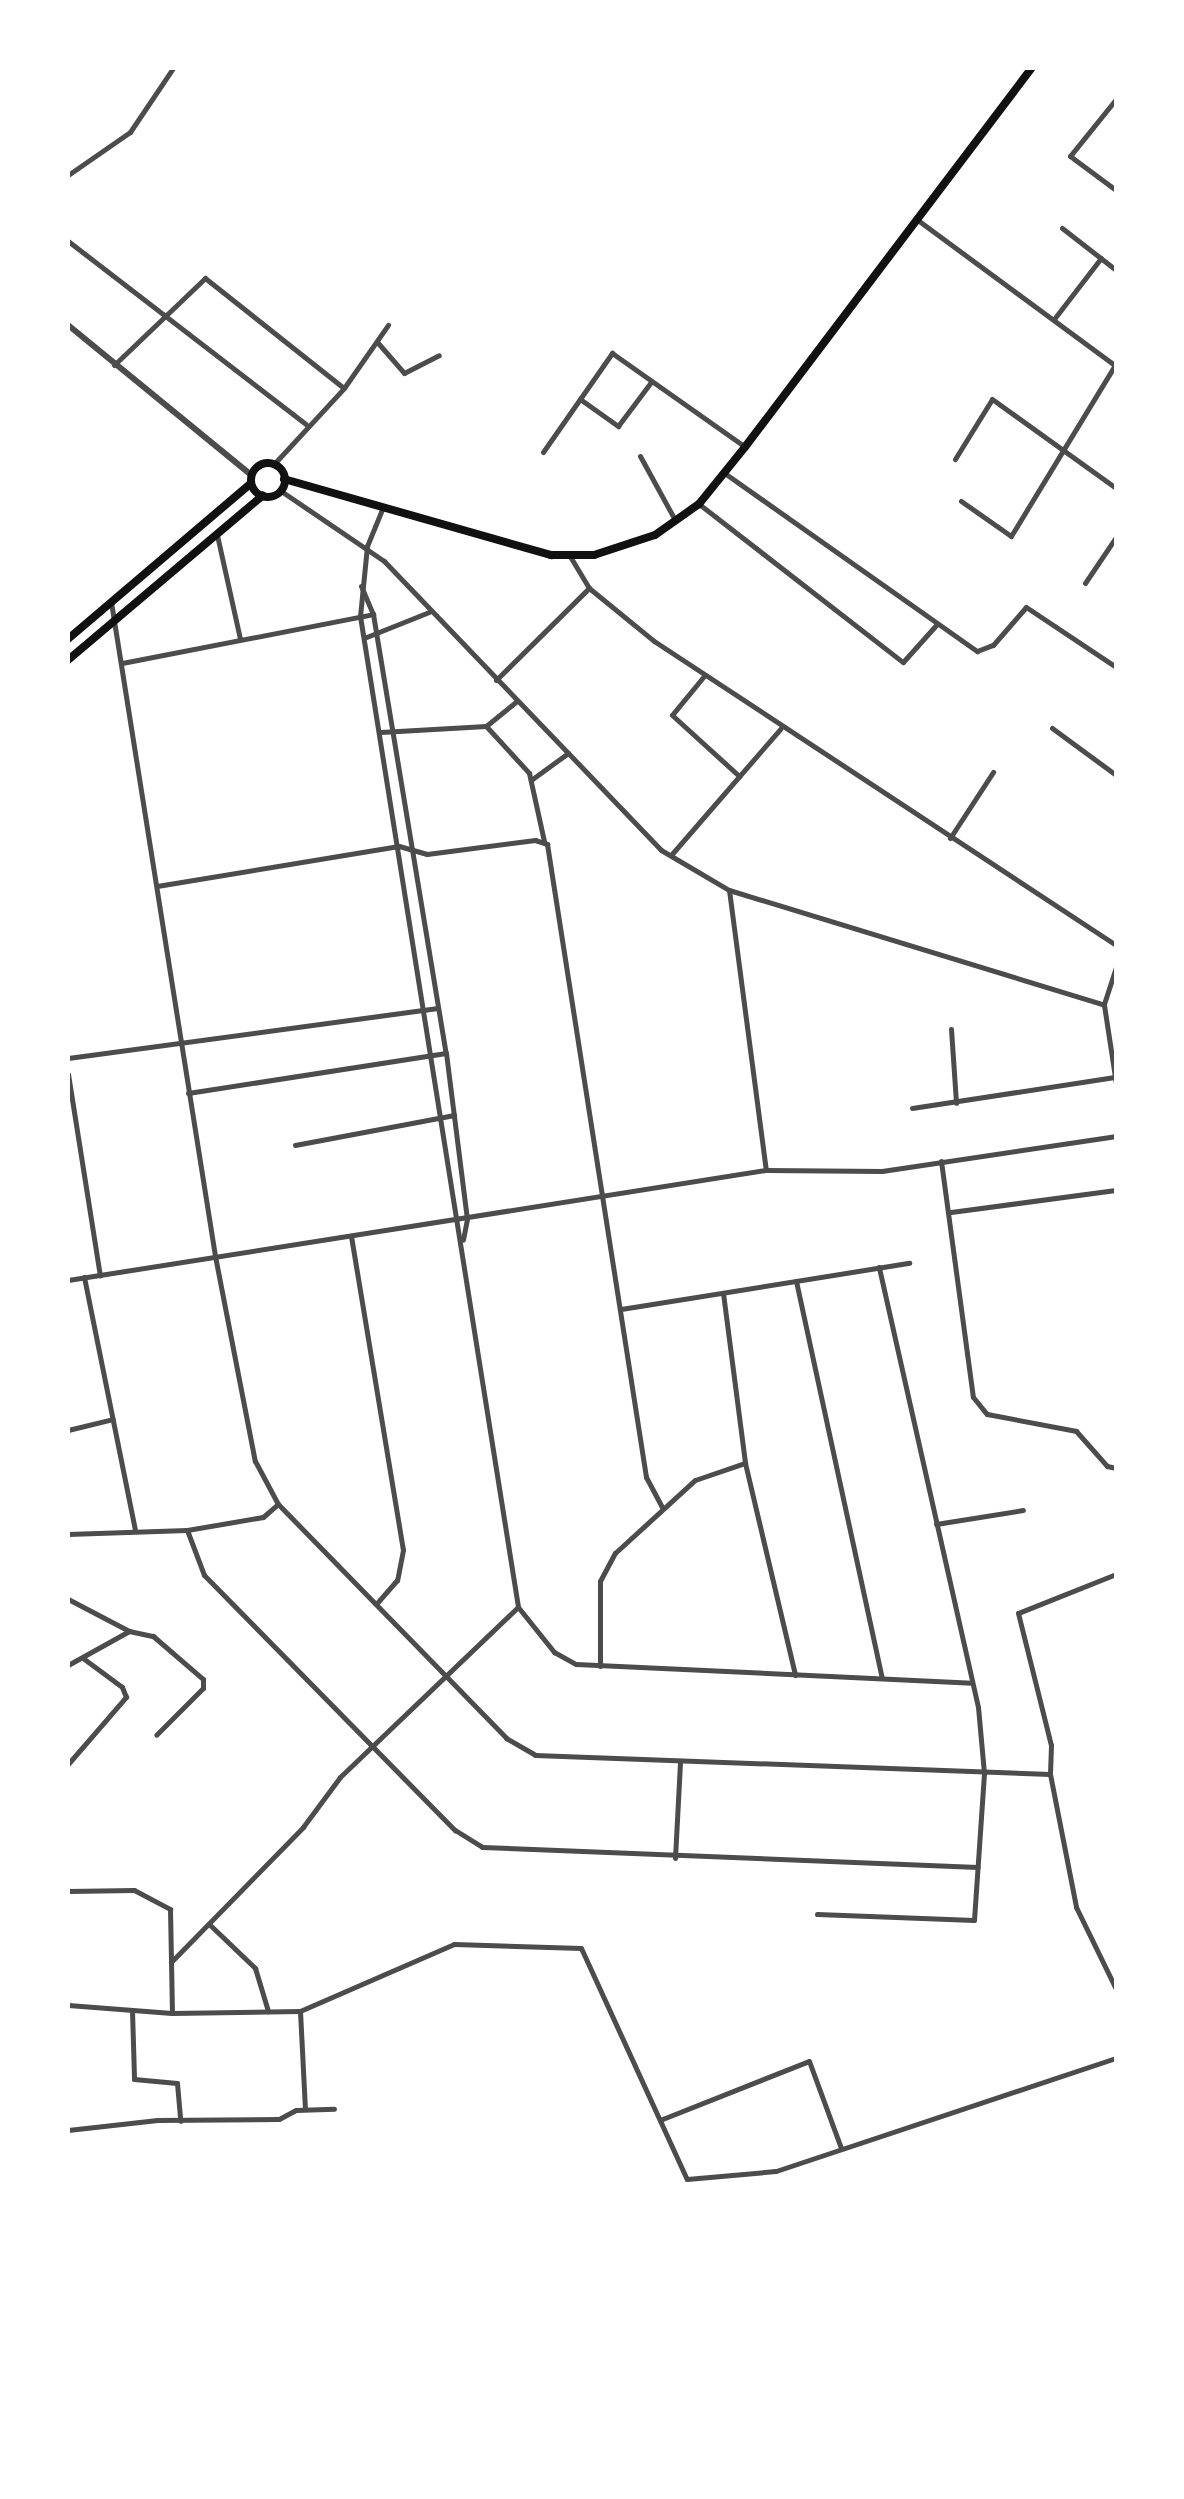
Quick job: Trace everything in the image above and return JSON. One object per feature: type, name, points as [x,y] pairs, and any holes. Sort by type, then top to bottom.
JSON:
[{"type":"main road","points":[[68,639],[273,464],[284,480],[571,558],[616,550],[676,522],[699,504],[746,446],[1032,68]]},
{"type":"main road","points":[[251,480],[263,495]]},
{"type":"main road","points":[[68,660],[263,495],[281,490],[284,480]]},
{"type":"street","points":[[68,175],[130,132],[173,68]]},
{"type":"street","points":[[1116,99],[1070,156],[1116,190]]},
{"type":"street","points":[[920,221],[1116,366],[1011,536],[961,501]]},
{"type":"street","points":[[1062,228],[1116,270]]},
{"type":"street","points":[[68,241],[306,424]]},
{"type":"street","points":[[1053,320],[1101,258]]},
{"type":"street","points":[[114,365],[205,278],[344,388]]},
{"type":"street","points":[[68,325],[251,480]]},
{"type":"street","points":[[273,464],[306,424],[344,388],[388,325]]},
{"type":"street","points":[[378,343],[404,373],[439,355]]},
{"type":"street","points":[[544,452],[612,353],[746,446]]},
{"type":"street","points":[[580,399],[618,426],[651,382]]},
{"type":"street","points":[[955,458],[992,399],[1116,488]]},
{"type":"street","points":[[640,456],[676,522]]},
{"type":"street","points":[[724,472],[937,624],[985,651],[1026,606],[1116,668]]},
{"type":"street","points":[[281,490],[367,546],[671,856],[729,890],[1104,1005]]},
{"type":"street","points":[[699,504],[903,662],[937,624]]},
{"type":"street","points":[[383,507],[367,546],[360,585],[360,616],[446,1053],[467,1220],[463,1243]]},
{"type":"street","points":[[216,533],[240,639]]},
{"type":"street","points":[[1085,583],[1116,537]]},
{"type":"street","points":[[571,558],[589,588],[704,676],[1116,945]]},
{"type":"street","points":[[360,585],[374,614],[377,633],[425,1010],[518,1608],[560,1658],[600,1666],[972,1683]]},
{"type":"street","points":[[496,680],[589,588]]},
{"type":"street","points":[[111,602],[215,1256],[255,1461],[278,1504],[506,1738],[536,1755],[680,1764],[1050,1774]]},
{"type":"street","points":[[364,638],[429,612]]},
{"type":"street","points":[[122,663],[374,614]]},
{"type":"street","points":[[704,676],[672,714],[739,776]]},
{"type":"street","points":[[381,732],[486,726],[517,701]]},
{"type":"street","points":[[486,726],[531,780],[604,1195],[646,1477],[662,1507]]},
{"type":"street","points":[[671,856],[781,728]]},
{"type":"street","points":[[1052,728],[1116,775]]},
{"type":"street","points":[[531,780],[568,753]]},
{"type":"street","points":[[950,838],[994,772]]},
{"type":"street","points":[[157,886],[405,847],[427,854],[544,841]]},
{"type":"street","points":[[729,890],[766,1170]]},
{"type":"street","points":[[912,1108],[1116,1080],[1104,1005],[1116,967]]},
{"type":"street","points":[[68,1058],[438,1008]]},
{"type":"street","points":[[951,1029],[956,1102]]},
{"type":"street","points":[[188,1093],[446,1053]]},
{"type":"street","points":[[68,1074],[100,1275]]},
{"type":"street","points":[[295,1145],[454,1116]]},
{"type":"street","points":[[68,1280],[766,1170],[882,1171],[1116,1136]]},
{"type":"street","points":[[941,1160],[962,1277],[957,1305],[964,1360],[981,1412],[1076,1431],[1106,1466],[1116,1468]]},
{"type":"street","points":[[951,1212],[1116,1190]]},
{"type":"street","points":[[350,1236],[403,1550],[398,1580],[376,1604]]},
{"type":"street","points":[[621,1309],[909,1262]]},
{"type":"street","points":[[817,1914],[974,1920],[984,1773],[972,1683],[879,1268]]},
{"type":"street","points":[[84,1277],[135,1529]]},
{"type":"street","points":[[796,1280],[882,1679]]},
{"type":"street","points":[[723,1292],[745,1462],[795,1675]]},
{"type":"street","points":[[68,1430],[113,1419]]},
{"type":"street","points":[[600,1666],[600,1581],[615,1553],[662,1507],[709,1472],[745,1462]]},
{"type":"street","points":[[68,1534],[187,1530],[263,1517],[278,1504]]},
{"type":"street","points":[[936,1524],[1023,1510]]},
{"type":"street","points":[[187,1530],[204,1575],[455,1830],[482,1847],[675,1858],[978,1867]]},
{"type":"street","points":[[1116,1574],[1018,1613],[1051,1745],[1050,1774],[1078,1914],[1116,1989]]},
{"type":"street","points":[[68,1598],[129,1631],[154,1636],[202,1679],[202,1688],[156,1735]]},
{"type":"street","points":[[171,1962],[373,1745],[518,1608]]},
{"type":"street","points":[[68,1665],[129,1631]]},
{"type":"street","points":[[68,1764],[126,1697],[122,1687],[84,1659]]},
{"type":"street","points":[[675,1858],[680,1764]]},
{"type":"street","points":[[68,1891],[134,1890],[162,1900],[170,1908],[172,2013]]},
{"type":"street","points":[[209,1924],[255,1968],[268,2011]]},
{"type":"street","points":[[68,2005],[172,2013],[300,2011],[454,1944],[581,1948],[687,2179],[776,2170],[1116,2058]]},
{"type":"street","points":[[132,2010],[134,2080],[176,2083],[180,2120]]},
{"type":"street","points":[[300,2011],[304,2110]]},
{"type":"street","points":[[660,2120],[809,2060],[841,2148]]},
{"type":"street","points":[[68,2130],[180,2120],[279,2120],[304,2110],[334,2109]]}]
